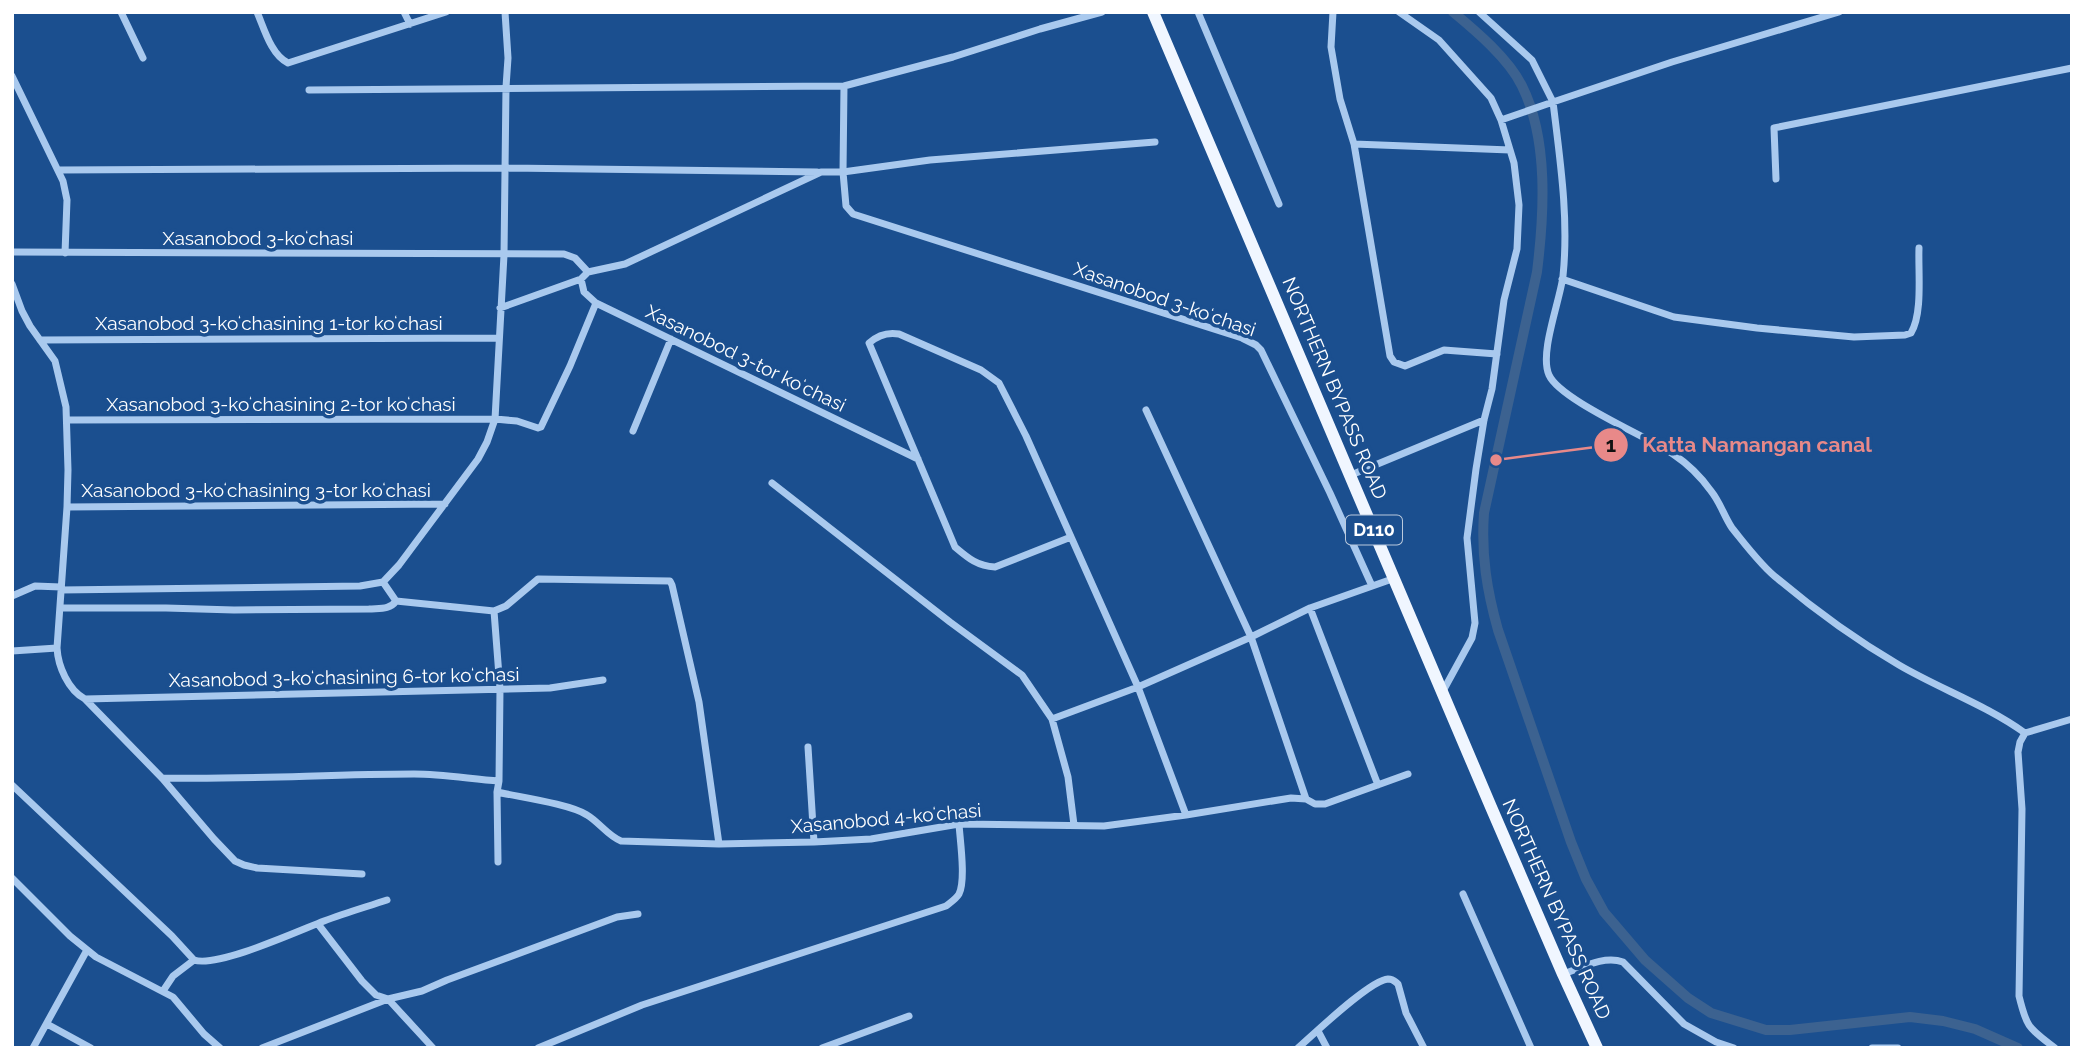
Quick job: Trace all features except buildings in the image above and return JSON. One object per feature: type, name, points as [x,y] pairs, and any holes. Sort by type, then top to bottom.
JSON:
[{"type":"main road","name":"NORTHERN BYPASS ROAD","points":[[1153,12],[1563,974],[1597,1048]]},
{"type":"street","points":[[121,12],[143,58]]},
{"type":"street","points":[[257,12],[275,51],[281,60],[288,63],[446,12]]},
{"type":"street","points":[[404,12],[410,24]]},
{"type":"street","points":[[12,596],[35,586],[61,589],[360,586],[383,582],[399,565],[478,459],[495,419],[504,255],[508,58],[505,12]]},
{"type":"street","points":[[309,90],[844,86],[953,57],[1102,12]]},
{"type":"street","points":[[1198,12],[1279,204]]},
{"type":"street","points":[[1333,12],[1331,47],[1340,99],[1354,144],[1387,348],[1394,362],[1405,366],[1444,350],[1497,354]]},
{"type":"street","points":[[1399,12],[1439,40],[1491,98],[1504,119],[1514,163],[1519,205],[1517,249],[1504,300],[1467,538],[1475,623],[1472,638],[1443,692]]},
{"type":"street","points":[[1479,12],[1532,60],[1553,102],[1563,186],[1565,237],[1563,279],[1546,360],[1549,375],[1556,385],[1615,423],[1673,454],[1695,472],[1712,492],[1731,526],[1774,576],[1824,617],[1899,665],[2007,720],[2025,733]]},
{"type":"street","points":[[1504,119],[1672,62],[1839,12]]},
{"type":"street","points":[[1776,179],[1774,128],[2072,68]]},
{"type":"street","points":[[12,76],[59,170],[66,193],[65,253]]},
{"type":"street","points":[[843,172],[844,86]]},
{"type":"street","points":[[59,170],[505,168],[843,172],[930,160],[1155,142]]},
{"type":"street","points":[[1354,144],[1510,150]]},
{"type":"street","points":[[500,308],[581,279],[588,272],[625,264],[821,172]]},
{"type":"street","name":"Xasanobod 3-koʻchasi","points":[[843,172],[846,206],[853,214],[1229,334],[1256,345],[1330,493],[1372,586]]},
{"type":"street","points":[[1563,279],[1674,317],[1854,337],[1905,335],[1911,333],[1915,327],[1918,311],[1919,248]]},
{"type":"street","name":"Xasanobod 3-koʻchasi","points":[[12,252],[570,255],[588,272]]},
{"type":"street","points":[[581,279],[584,292],[596,303]]},
{"type":"street","points":[[12,284],[22,311],[50,352],[58,370],[68,420],[67,507],[57,648],[68,682],[78,696],[85,699],[162,778],[235,861],[257,869],[362,874]]},
{"type":"street","name":"Xasanobod 3-tor koʻchasi","points":[[596,303],[919,459]]},
{"type":"street","name":"Xasanobod 3-koʻchasining 2-tor koʻchasi","points":[[68,420],[495,419],[541,427],[596,303]]},
{"type":"street","points":[[1071,537],[995,567],[982,566],[955,547],[870,346],[872,341],[883,334],[899,334],[981,370],[999,383],[1026,436],[1138,687],[1186,815]]},
{"type":"street","name":"Xasanobod 3-koʻchasining 1-tor koʻchasi","points":[[40,340],[499,338]]},
{"type":"street","points":[[633,431],[671,340]]},
{"type":"street","points":[[1146,410],[1251,637],[1306,799]]},
{"type":"street","points":[[1351,475],[1484,420]]},
{"type":"street","points":[[772,483],[1022,675],[1052,719],[1069,777],[1074,825]]},
{"type":"street","name":"Xasanobod 3-koʻchasining 3-tor koʻchasi","points":[[67,507],[445,504]]},
{"type":"street","points":[[1052,719],[1138,687],[1310,608],[1395,578]]},
{"type":"street","points":[[383,582],[396,601],[494,611],[506,606],[538,579],[670,581],[699,702],[719,844]]},
{"type":"street","points":[[60,607],[369,609],[387,608],[396,601]]},
{"type":"street","points":[[1310,608],[1378,785]]},
{"type":"street","points":[[494,611],[500,689],[498,862]]},
{"type":"street","points":[[12,651],[57,648]]},
{"type":"street","name":"Xasanobod 3-koʻchasining 6-tor koʻchasi","points":[[85,699],[550,688],[603,680]]},
{"type":"street","points":[[2055,1048],[2031,1029],[2025,1020],[2019,996],[2022,809],[2018,752],[2025,733],[2072,719]]},
{"type":"street","points":[[808,747],[814,842]]},
{"type":"street","points":[[162,778],[416,774],[499,781]]},
{"type":"street","name":"Xasanobod 4-koʻchasi","points":[[497,792],[585,814],[613,838],[621,841],[719,844],[872,839],[959,824],[1104,826],[1291,797],[1325,804],[1408,774]]},
{"type":"street","points":[[12,786],[194,960],[202,963],[267,944],[387,900]]},
{"type":"street","points":[[538,1048],[642,1005],[946,906],[961,890],[959,824]]},
{"type":"street","points":[[12,878],[87,950],[163,991],[178,1002],[198,1028],[220,1048]]},
{"type":"street","points":[[1463,894],[1531,1048]]},
{"type":"street","points":[[262,1048],[388,999],[422,991],[617,917],[638,914]]},
{"type":"street","points":[[318,924],[362,981],[376,995],[388,999],[433,1048]]},
{"type":"street","points":[[33,1048],[87,950]]},
{"type":"street","points":[[163,991],[173,976],[194,960]]},
{"type":"street","points":[[1563,974],[1602,961],[1623,961],[1684,1024],[1716,1042],[1734,1048]]},
{"type":"street","points":[[1298,1048],[1367,989],[1386,979],[1398,984],[1406,1013],[1424,1048]]},
{"type":"street","points":[[822,1048],[909,1016]]},
{"type":"street","points":[[47,1024],[91,1048]]},
{"type":"street","points":[[1318,1031],[1327,1048]]},
{"type":"street","points":[[1872,1048],[1898,1048]]},
{"type":"waterway","points":[[1453,12],[1509,66],[1522,86],[1537,130],[1542,178],[1537,272],[1484,513],[1484,558],[1498,630],[1586,879],[1604,912],[1645,960],[1688,998],[1711,1013],[1766,1030],[1790,1030],[1910,1017],[1975,1029],[2018,1048]]},
{"type":"place","name":"Katta Namangan canal","points":[[1496,460]]}]
